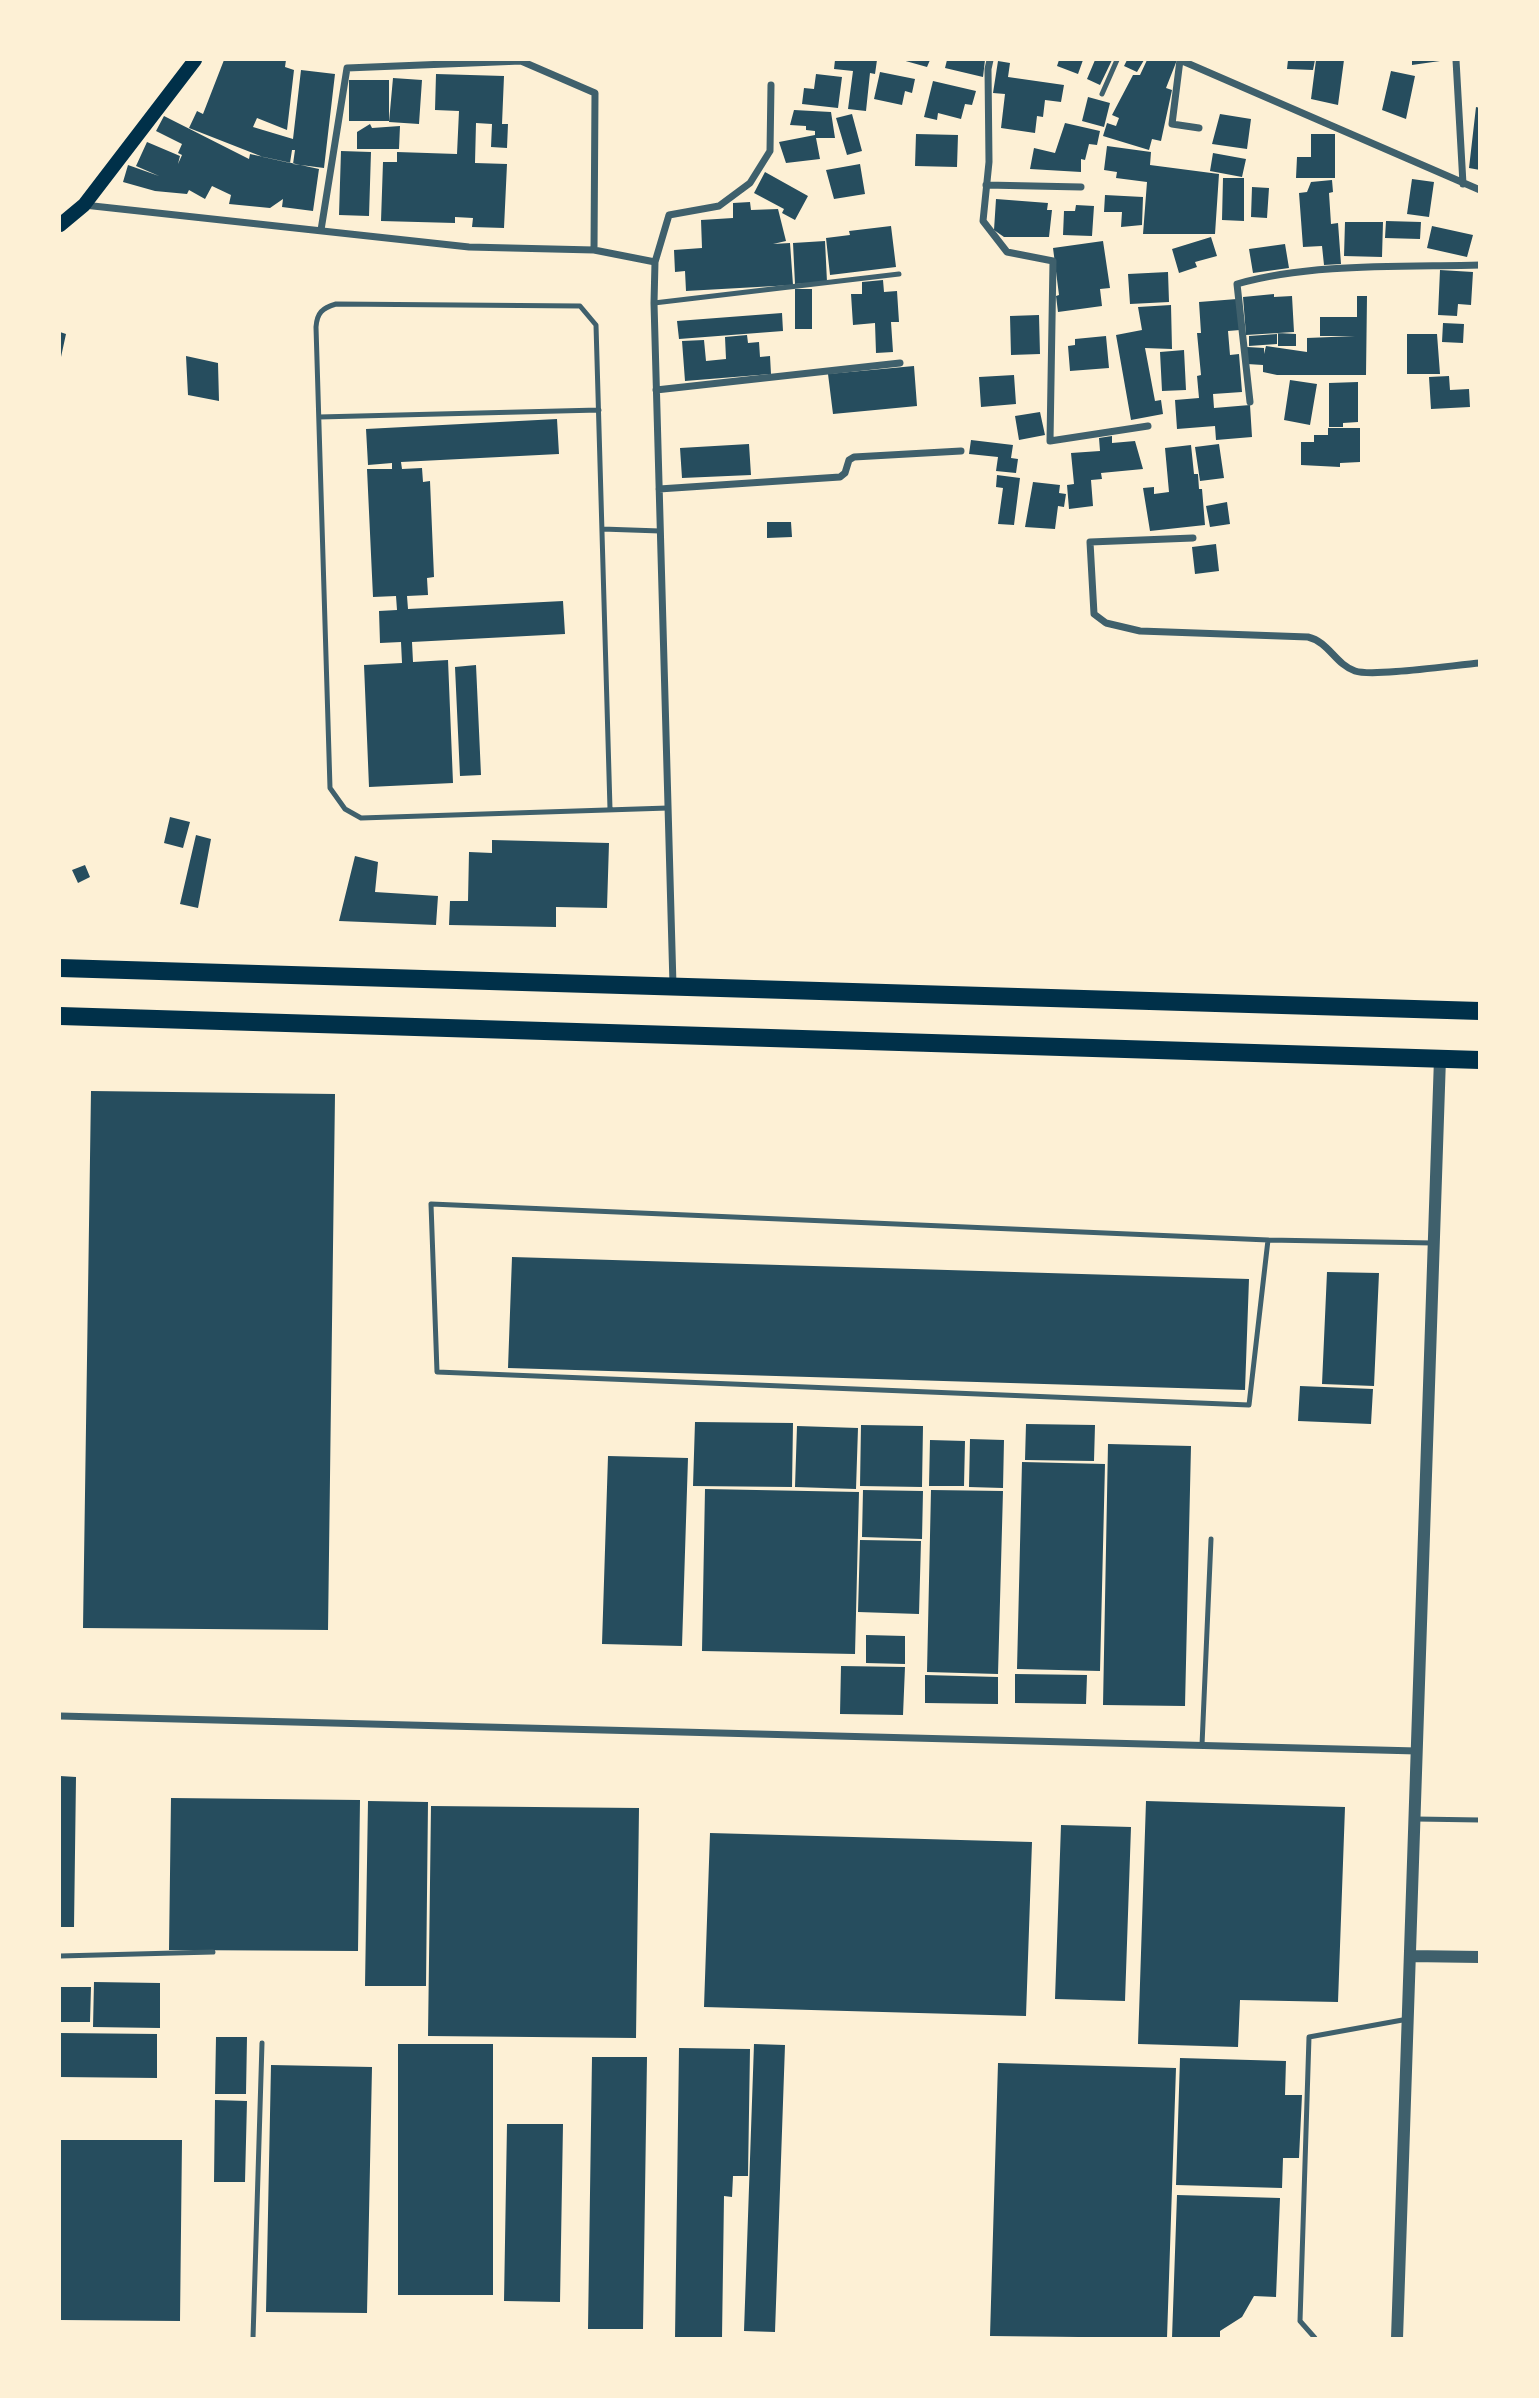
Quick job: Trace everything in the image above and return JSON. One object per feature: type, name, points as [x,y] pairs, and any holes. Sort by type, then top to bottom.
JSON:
[{"type":"main road","points":[[60,225],[84,205],[195,60]]},
{"type":"main road","points":[[60,968],[1479,1011]]},
{"type":"main road","points":[[60,1016],[1479,1059]]},
{"type":"street","points":[[990,60],[983,221],[1007,252],[1053,261],[1050,441],[1148,426]]},
{"type":"street","points":[[1199,128],[1172,124],[1180,60],[1479,190]]},
{"type":"street","points":[[1456,60],[1463,184]]},
{"type":"street","points":[[321,230],[346,68],[521,61],[595,93],[594,250]]},
{"type":"street","points":[[673,985],[656,390],[655,262],[669,215],[719,206],[750,183],[770,151],[771,85]]},
{"type":"street","points":[[986,185],[1081,187]]},
{"type":"street","points":[[84,205],[469,247],[594,250],[655,262]]},
{"type":"street","points":[[1250,402],[1237,284],[1259,278],[1373,267],[1479,265]]},
{"type":"street","points":[[656,390],[900,363]]},
{"type":"street","points":[[659,489],[840,477],[853,457],[961,451]]},
{"type":"street","points":[[1193,538],[1090,542],[1094,614],[1106,623],[1140,631],[1308,637],[1319,640],[1344,664],[1364,672],[1479,663]]},
{"type":"street","points":[[1397,2339],[1440,1058]]},
{"type":"street","points":[[60,1716],[1417,1751]]},
{"type":"street","points":[[1410,1956],[1479,1958]]},
{"type":"lane","points":[[1102,94],[1116,60]]},
{"type":"lane","points":[[654,303],[899,274]]},
{"type":"lane","points":[[610,809],[596,325],[591,315],[579,306],[336,304],[325,307],[317,315],[319,417],[330,788],[335,799],[361,818],[668,808]]},
{"type":"lane","points":[[319,417],[599,410]]},
{"type":"lane","points":[[603,529],[660,531]]},
{"type":"lane","points":[[1268,1240],[1249,1405],[437,1372],[431,1204],[1268,1240],[1434,1243]]},
{"type":"lane","points":[[1202,1745],[1211,1539]]},
{"type":"lane","points":[[1414,1819],[1479,1820]]},
{"type":"lane","points":[[60,1956],[213,1952]]},
{"type":"lane","points":[[1315,2339],[1300,2321],[1309,2037],[1408,2019]]},
{"type":"lane","points":[[254,2339],[262,2043]]},
{"type":"building","points":[[224,60],[286,60],[285,67],[294,70],[287,130],[257,118],[253,127],[293,139],[301,70],[335,74],[324,168],[293,164],[295,150],[292,150],[290,163],[263,157],[189,128],[197,111],[203,114]]},
{"type":"building","points":[[835,60],[877,60],[875,74],[870,73],[866,111],[848,109],[853,71],[834,69]]},
{"type":"building","points":[[902,60],[930,60],[927,67]]},
{"type":"building","points":[[947,60],[985,60],[983,77],[945,68]]},
{"type":"building","points":[[1059,60],[1083,60],[1078,74],[1057,66]]},
{"type":"building","points":[[1095,60],[1112,60],[1100,85],[1087,79]]},
{"type":"building","points":[[1127,60],[1144,60],[1137,72],[1124,66]]},
{"type":"building","points":[[1147,60],[1177,60],[1166,88],[1172,90],[1161,141],[1152,139],[1149,150],[1103,136],[1107,123],[1116,126],[1119,118],[1112,115],[1133,75],[1140,75]]},
{"type":"building","points":[[1288,60],[1315,60],[1313,70],[1287,69]]},
{"type":"building","points":[[1316,60],[1344,60],[1338,105],[1311,99]]},
{"type":"building","points":[[1412,60],[1440,60],[1440,61],[1412,65]]},
{"type":"building","points":[[998,61],[1010,63],[1008,77],[1064,85],[1061,102],[1045,100],[1043,117],[1037,116],[1035,133],[1001,128],[1005,94],[993,93]]},
{"type":"building","points":[[1391,71],[1415,76],[1406,119],[1382,110]]},
{"type":"building","points":[[880,72],[915,79],[912,93],[905,91],[902,105],[874,99]]},
{"type":"building","points":[[436,74],[504,76],[502,124],[508,124],[507,148],[491,147],[492,124],[476,123],[475,163],[507,164],[504,228],[472,227],[473,218],[455,217],[455,223],[381,221],[383,162],[397,162],[397,152],[457,154],[459,111],[435,110]]},
{"type":"building","points":[[816,74],[842,77],[838,108],[802,104],[804,88],[814,89]]},
{"type":"building","points":[[393,78],[422,80],[419,124],[389,122]]},
{"type":"building","points":[[349,80],[389,80],[389,121],[349,121]]},
{"type":"building","points":[[933,81],[976,91],[972,105],[965,104],[961,119],[938,113],[937,120],[924,117]]},
{"type":"building","points":[[1088,97],[1110,103],[1104,127],[1082,121]]},
{"type":"building","points":[[1476,107],[1480,108],[1480,170],[1469,168]]},
{"type":"building","points":[[794,110],[831,112],[835,138],[816,138],[820,159],[786,163],[779,142],[815,135],[815,131],[806,130],[806,126],[790,125]]},
{"type":"building","points":[[852,114],[862,151],[847,155],[836,118]]},
{"type":"building","points":[[1220,114],[1251,119],[1247,149],[1212,144]]},
{"type":"building","points":[[164,116],[249,159],[250,154],[319,169],[313,211],[282,207],[283,199],[270,208],[229,204],[231,195],[212,186],[205,199],[189,190],[187,194],[155,191],[123,182],[128,165],[159,176],[136,166],[147,142],[180,156],[178,164],[182,155],[178,153],[182,144],[156,131]]},
{"type":"building","points":[[1065,123],[1100,131],[1097,145],[1089,144],[1085,160],[1081,159],[1081,172],[1030,169],[1034,148],[1055,153]]},
{"type":"building","points":[[370,124],[372,128],[400,126],[399,149],[357,149],[357,132]]},
{"type":"building","points":[[916,134],[958,135],[957,167],[915,166]]},
{"type":"building","points":[[1311,134],[1335,134],[1335,178],[1296,178],[1297,157],[1311,157]]},
{"type":"building","points":[[1107,146],[1151,152],[1150,165],[1219,174],[1215,234],[1143,234],[1147,182],[1116,178],[1117,172],[1104,170]]},
{"type":"building","points":[[341,151],[371,152],[369,216],[339,215]]},
{"type":"building","points":[[1213,153],[1246,159],[1242,177],[1210,171]]},
{"type":"building","points":[[860,164],[865,194],[834,199],[826,170]]},
{"type":"building","points":[[765,172],[808,196],[795,220],[782,213],[784,209],[754,193]]},
{"type":"building","points":[[1223,178],[1244,178],[1244,221],[1222,220]]},
{"type":"building","points":[[1412,179],[1434,182],[1429,217],[1407,214]]},
{"type":"building","points":[[1332,180],[1333,192],[1329,193],[1331,224],[1338,223],[1341,264],[1324,265],[1322,246],[1303,247],[1299,193],[1307,192],[1311,182]]},
{"type":"building","points":[[1252,187],[1269,188],[1267,218],[1251,217]]},
{"type":"building","points":[[1105,195],[1143,197],[1142,225],[1121,227],[1122,212],[1104,212]]},
{"type":"building","points":[[996,199],[1048,203],[1047,210],[1052,210],[1049,237],[1004,237],[994,230]]},
{"type":"building","points":[[750,202],[751,210],[778,209],[786,241],[773,244],[790,243],[793,285],[686,291],[685,271],[675,272],[674,250],[702,248],[701,220],[733,218],[733,203]]},
{"type":"building","points":[[1076,205],[1094,206],[1092,236],[1063,235],[1064,211],[1075,211]]},
{"type":"building","points":[[1386,221],[1421,222],[1420,239],[1385,238]]},
{"type":"building","points":[[1345,222],[1383,222],[1382,257],[1344,256]]},
{"type":"building","points":[[891,226],[896,267],[830,275],[826,238],[850,235],[849,231]]},
{"type":"building","points":[[1432,226],[1473,235],[1467,257],[1427,248]]},
{"type":"building","points":[[1211,237],[1217,256],[1195,262],[1197,267],[1179,273],[1172,249]]},
{"type":"building","points":[[825,241],[827,282],[795,284],[793,243]]},
{"type":"building","points":[[1103,241],[1110,288],[1100,289],[1102,306],[1058,312],[1056,296],[1059,295],[1053,248]]},
{"type":"building","points":[[1285,244],[1289,268],[1253,273],[1249,249]]},
{"type":"building","points":[[1440,270],[1473,272],[1471,305],[1458,304],[1457,316],[1438,315]]},
{"type":"building","points":[[1168,272],[1169,302],[1130,304],[1128,274]]},
{"type":"building","points":[[883,280],[884,292],[897,291],[899,322],[891,322],[893,352],[876,353],[875,323],[853,325],[851,294],[862,294],[862,282]]},
{"type":"building","points":[[795,289],[812,289],[812,329],[795,329]]},
{"type":"building","points":[[1274,294],[1274,297],[1292,296],[1294,332],[1246,335],[1243,297]]},
{"type":"building","points":[[1357,296],[1367,296],[1366,375],[1277,375],[1263,372],[1263,365],[1247,364],[1247,347],[1264,348],[1264,354],[1266,346],[1307,352],[1307,338],[1355,336],[1320,336],[1320,317],[1357,317]]},
{"type":"building","points":[[1237,299],[1240,330],[1228,331],[1230,355],[1239,354],[1242,392],[1213,394],[1214,408],[1250,405],[1252,437],[1216,440],[1215,426],[1177,429],[1175,400],[1199,398],[1199,302]]},
{"type":"building","points":[[1171,305],[1172,349],[1145,348],[1155,401],[1161,400],[1163,414],[1131,420],[1116,335],[1142,330],[1138,307]]},
{"type":"building","points":[[782,313],[783,331],[679,339],[677,321]]},
{"type":"building","points":[[1039,315],[1040,354],[1011,355],[1010,316]]},
{"type":"building","points":[[1443,323],[1464,324],[1463,343],[1442,342]]},
{"type":"building","points":[[60,332],[66,334],[61,357],[60,356]]},
{"type":"building","points":[[1278,333],[1296,334],[1296,346],[1278,346]]},
{"type":"building","points":[[1277,334],[1277,344],[1249,346],[1249,336]]},
{"type":"building","points":[[1407,334],[1437,334],[1440,374],[1407,374]]},
{"type":"building","points":[[747,335],[748,343],[759,342],[760,357],[770,356],[771,374],[685,381],[682,341],[704,340],[706,361],[726,359],[725,337]]},
{"type":"building","points":[[1106,336],[1109,368],[1070,371],[1068,346],[1075,345],[1075,339]]},
{"type":"building","points":[[1184,350],[1186,390],[1162,391],[1160,352]]},
{"type":"building","points":[[186,356],[218,363],[219,401],[188,395]]},
{"type":"building","points":[[914,366],[917,406],[833,414],[828,374]]},
{"type":"building","points":[[1014,375],[1016,404],[981,407],[979,377]]},
{"type":"building","points":[[1449,376],[1450,390],[1469,389],[1470,407],[1431,409],[1429,377]]},
{"type":"building","points":[[1290,380],[1317,384],[1310,425],[1284,420]]},
{"type":"building","points":[[1358,382],[1358,422],[1343,423],[1343,427],[1329,427],[1329,383]]},
{"type":"building","points":[[1040,412],[1045,435],[1019,440],[1015,416]]},
{"type":"building","points":[[557,419],[559,454],[401,462],[402,469],[422,468],[423,482],[430,481],[434,577],[427,578],[428,595],[407,596],[408,609],[563,601],[565,634],[412,642],[413,662],[448,660],[453,783],[369,787],[364,665],[402,663],[401,642],[380,643],[379,611],[397,610],[396,596],[373,597],[367,469],[392,469],[392,463],[368,465],[366,429]]},
{"type":"building","points":[[1328,428],[1360,428],[1360,462],[1340,463],[1340,467],[1301,465],[1301,442],[1314,442],[1314,435],[1328,435]]},
{"type":"building","points":[[1112,436],[1112,443],[1135,441],[1143,469],[1101,473],[1102,479],[1091,480],[1093,506],[1069,509],[1067,485],[1074,484],[1071,453],[1100,451],[1099,438]]},
{"type":"building","points":[[971,440],[1013,445],[1011,458],[1018,459],[1016,473],[996,471],[998,457],[969,454]]},
{"type":"building","points":[[749,444],[751,475],[682,478],[680,448]]},
{"type":"building","points":[[1219,444],[1224,478],[1200,481],[1195,447]]},
{"type":"building","points":[[1191,445],[1194,474],[1198,474],[1199,489],[1202,489],[1205,525],[1150,531],[1143,488],[1154,487],[1154,494],[1169,492],[1165,448]]},
{"type":"building","points":[[997,475],[1020,478],[1014,525],[998,524],[1003,488],[996,487]]},
{"type":"building","points":[[1033,482],[1060,485],[1059,493],[1066,494],[1064,507],[1058,506],[1055,529],[1025,527]]},
{"type":"building","points":[[1227,502],[1230,524],[1210,527],[1206,506]]},
{"type":"building","points":[[767,522],[791,522],[792,537],[767,538]]},
{"type":"building","points":[[1216,544],[1219,571],[1195,574],[1192,547]]},
{"type":"building","points":[[476,665],[481,775],[460,776],[455,667]]},
{"type":"building","points":[[170,817],[190,822],[183,848],[164,843]]},
{"type":"building","points":[[196,835],[211,839],[198,908],[180,904]]},
{"type":"building","points":[[492,840],[609,843],[607,908],[556,907],[556,927],[449,925],[450,901],[468,901],[469,852],[492,853]]},
{"type":"building","points":[[355,856],[378,862],[375,892],[438,896],[436,925],[339,921]]},
{"type":"building","points":[[85,865],[90,877],[78,883],[72,870]]},
{"type":"building","points":[[91,1091],[335,1094],[328,1630],[83,1628]]},
{"type":"building","points":[[512,1257],[1249,1279],[1245,1390],[508,1368]]},
{"type":"building","points":[[1327,1272],[1379,1273],[1374,1386],[1322,1384]]},
{"type":"building","points":[[1300,1386],[1373,1389],[1371,1424],[1298,1421]]},
{"type":"building","points":[[695,1422],[793,1423],[792,1487],[693,1486]]},
{"type":"building","points":[[1026,1424],[1095,1425],[1094,1461],[1025,1460]]},
{"type":"building","points":[[861,1425],[923,1426],[922,1487],[860,1486]]},
{"type":"building","points":[[797,1426],[858,1428],[856,1489],[795,1487]]},
{"type":"building","points":[[970,1439],[1004,1440],[1003,1488],[969,1487]]},
{"type":"building","points":[[930,1440],[965,1441],[964,1486],[929,1486]]},
{"type":"building","points":[[1108,1444],[1191,1446],[1185,1706],[1103,1705]]},
{"type":"building","points":[[608,1456],[688,1458],[682,1646],[602,1644]]},
{"type":"building","points":[[1022,1462],[1105,1464],[1100,1671],[1017,1669]]},
{"type":"building","points":[[705,1489],[859,1492],[855,1654],[702,1651]]},
{"type":"building","points":[[863,1490],[923,1491],[922,1539],[862,1537]]},
{"type":"building","points":[[931,1490],[1003,1491],[998,1674],[927,1672]]},
{"type":"building","points":[[860,1540],[921,1541],[919,1614],[858,1612]]},
{"type":"building","points":[[866,1635],[905,1636],[905,1664],[866,1663]]},
{"type":"building","points":[[841,1666],[905,1667],[903,1715],[840,1714]]},
{"type":"building","points":[[1015,1674],[1087,1675],[1086,1704],[1015,1703]]},
{"type":"building","points":[[925,1675],[998,1677],[998,1704],[925,1703]]},
{"type":"building","points":[[60,1776],[76,1777],[74,1927],[60,1927]]},
{"type":"building","points":[[171,1798],[360,1800],[358,1951],[169,1950]]},
{"type":"building","points":[[368,1801],[428,1802],[426,1986],[365,1986]]},
{"type":"building","points":[[1146,1801],[1345,1807],[1338,2002],[1240,2000],[1238,2047],[1138,2044]]},
{"type":"building","points":[[431,1806],[639,1808],[636,2038],[428,2036]]},
{"type":"building","points":[[1061,1825],[1131,1827],[1125,2001],[1055,1999]]},
{"type":"building","points":[[710,1833],[1032,1842],[1026,2016],[704,2007]]},
{"type":"building","points":[[94,1982],[160,1983],[160,2028],[93,2027]]},
{"type":"building","points":[[60,1987],[91,1987],[90,2022],[60,2022]]},
{"type":"building","points":[[60,2033],[157,2034],[157,2078],[60,2077]]},
{"type":"building","points":[[216,2037],[247,2037],[246,2094],[215,2094]]},
{"type":"building","points":[[398,2044],[493,2044],[493,2295],[398,2295]]},
{"type":"building","points":[[754,2044],[785,2045],[775,2332],[744,2331]]},
{"type":"building","points":[[679,2048],[750,2049],[748,2176],[733,2176],[732,2197],[724,2196],[722,2338],[675,2338]]},
{"type":"building","points":[[592,2057],[647,2057],[643,2329],[588,2329]]},
{"type":"building","points":[[1180,2058],[1286,2061],[1285,2095],[1302,2095],[1299,2158],[1283,2158],[1282,2188],[1176,2185]]},
{"type":"building","points":[[998,2063],[1176,2068],[1167,2338],[990,2336]]},
{"type":"building","points":[[271,2065],[372,2067],[367,2313],[266,2312]]},
{"type":"building","points":[[215,2100],[247,2101],[245,2182],[214,2182]]},
{"type":"building","points":[[507,2124],[563,2124],[560,2302],[504,2301]]},
{"type":"building","points":[[60,2140],[182,2140],[180,2321],[60,2320]]},
{"type":"building","points":[[1177,2195],[1280,2198],[1276,2297],[1254,2296],[1242,2317],[1220,2331],[1220,2338],[1172,2338]]}]
